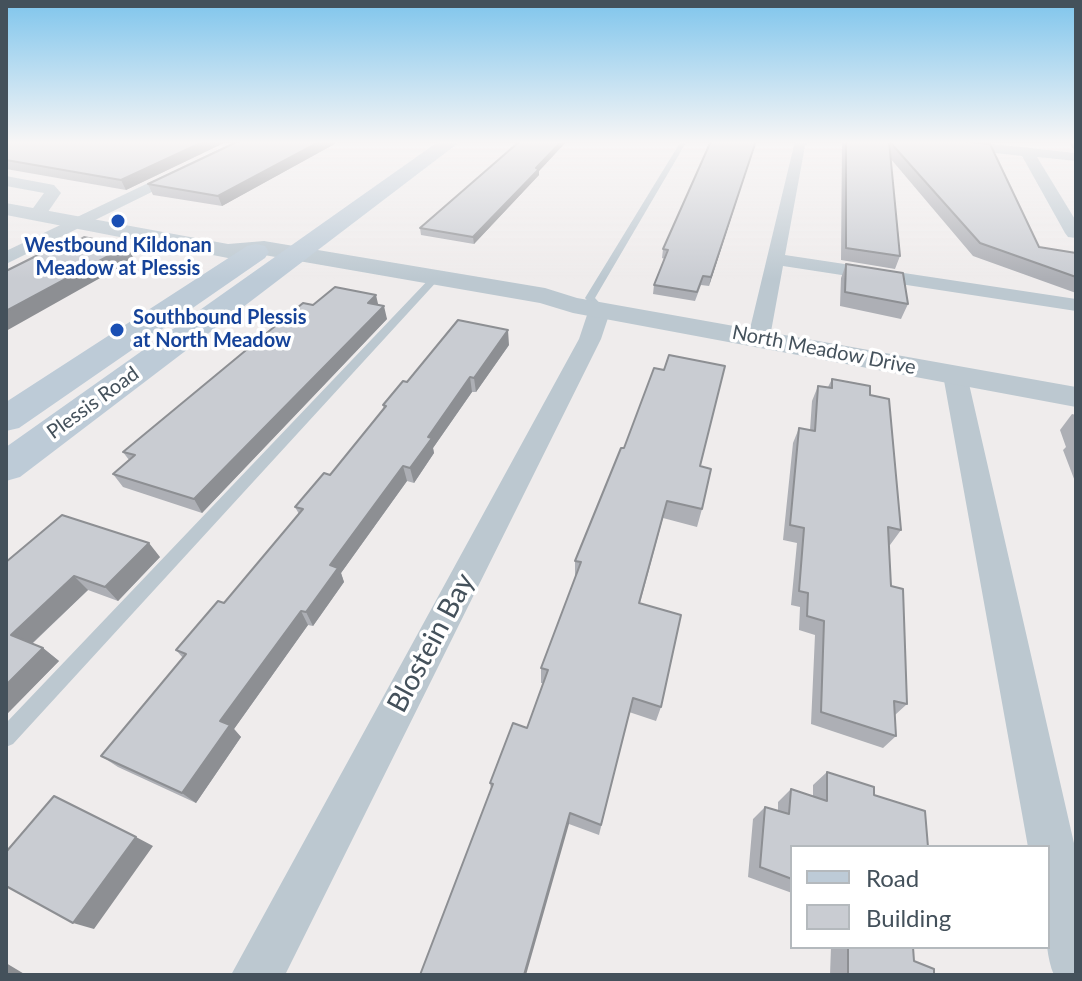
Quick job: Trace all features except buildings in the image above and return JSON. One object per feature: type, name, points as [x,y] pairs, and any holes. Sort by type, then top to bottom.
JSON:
[{"type":"main road","points":[[341,194],[352,187]]},
{"type":"main road","name":"Plessis Road","points":[[6,419],[266,252],[375,187]]},
{"type":"main road","name":"Plessis Road","points":[[6,467],[266,252]]},
{"type":"street","points":[[17,213],[52,198],[53,193],[48,188],[41,187]]},
{"type":"street","points":[[6,258],[153,187]]},
{"type":"street","points":[[759,337],[790,187]]},
{"type":"street","points":[[1047,187],[1074,233]]},
{"type":"street","name":"North Meadow Drive","points":[[17,213],[266,252],[521,305],[586,307],[759,337],[1076,397]]},
{"type":"street","points":[[776,259],[1076,305]]},
{"type":"street","name":"Blostein Bay","points":[[257,975],[588,342],[586,307]]},
{"type":"street","points":[[955,375],[1076,966]]},
{"type":"lane","points":[[586,307],[657,187]]},
{"type":"lane","points":[[6,737],[429,285]]},
{"type":"place","name":"Westbound Kildonan Meadow at Plessis","points":[[118,221]]},
{"type":"place","name":"Southbound Plessis at North Meadow","points":[[117,330]]}]
